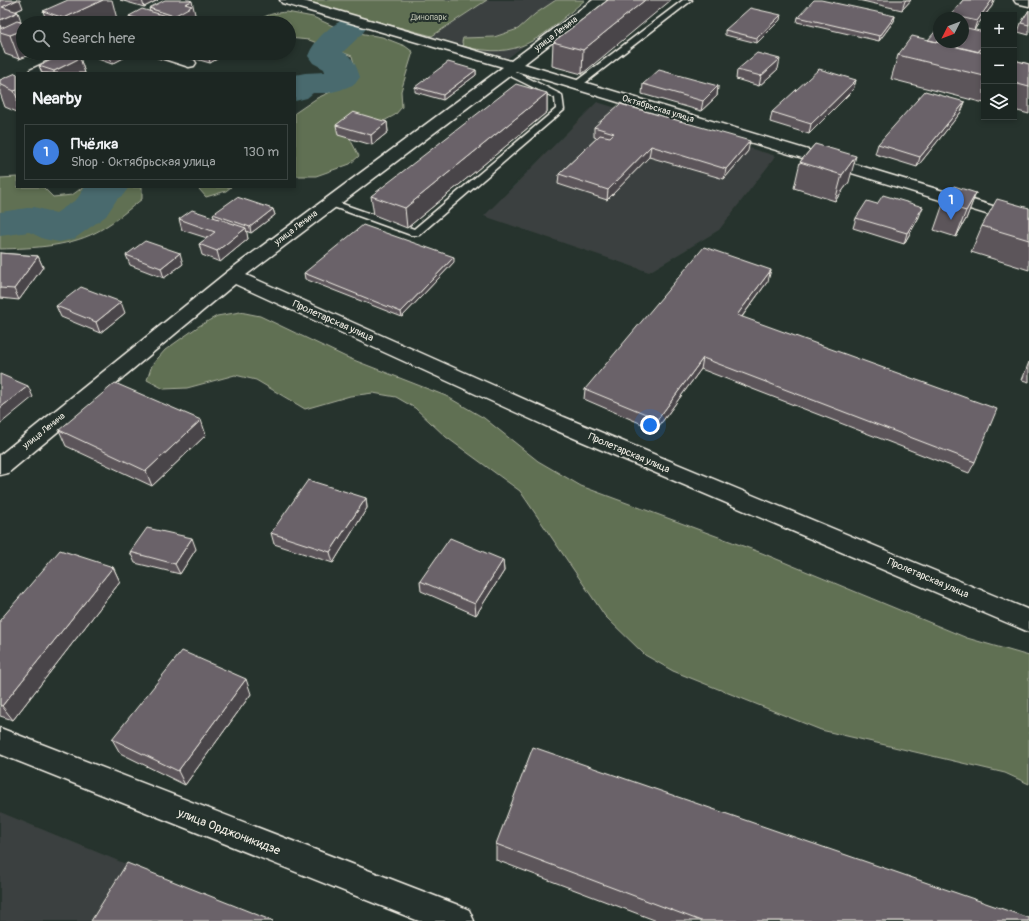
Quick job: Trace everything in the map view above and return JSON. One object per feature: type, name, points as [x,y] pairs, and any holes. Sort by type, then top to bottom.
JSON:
[{"type":"street","name":"Октябрьская улица","points":[[286,0],[511,68],[578,84],[1029,222]]},
{"type":"street","name":"улица Ленина","points":[[0,467],[233,276],[601,0]]},
{"type":"street","points":[[1020,0],[1029,2]]},
{"type":"street","points":[[37,72],[62,60]]},
{"type":"street","points":[[180,60],[189,63]]},
{"type":"street","name":"Пролетарская улица","points":[[233,276],[556,422],[1029,621]]},
{"type":"street","name":"улица Орджоникидзе","points":[[0,741],[458,921]]},
{"type":"lane","points":[[578,84],[688,0]]},
{"type":"lane","points":[[331,203],[415,233],[560,110],[559,97],[511,68]]},
{"type":"shaded area","points":[[487,0],[584,0],[508,58],[432,36]]},
{"type":"shaded area","points":[[597,102],[776,156],[719,230],[649,272],[484,216]]},
{"type":"shaded area","points":[[0,812],[264,921],[0,921]]},
{"type":"green space","name":"Динопарк","points":[[296,0],[487,0],[432,36]]},
{"type":"green space","points":[[556,0],[585,0],[551,29],[527,44],[500,51],[468,48],[463,46],[463,38],[494,37],[518,29],[535,14]]},
{"type":"green space","points":[[287,12],[313,17],[342,30],[382,37],[405,46],[413,52],[401,91],[402,107],[395,115],[350,139],[359,156],[350,164],[316,176],[296,176],[296,112],[317,98],[344,86],[356,71],[352,56],[309,40],[296,39],[296,16],[267,16]]},
{"type":"green space","points":[[16,177],[16,188],[44,188],[53,197],[72,195],[82,188],[142,188],[142,199],[107,226],[78,240],[39,247],[0,249],[0,178]]},
{"type":"green space","points":[[230,188],[226,191],[206,197],[199,189]]},
{"type":"green space","points":[[240,312],[260,316],[346,357],[446,396],[484,418],[538,461],[581,486],[762,553],[967,638],[1029,656],[1029,784],[1005,773],[821,730],[673,671],[645,655],[605,616],[520,491],[446,437],[415,408],[396,397],[373,393],[350,396],[305,409],[256,380],[235,375],[187,388],[164,389],[147,380],[152,365],[165,350],[199,326],[217,316]]},
{"type":"building","points":[[0,0],[17,0],[2,7],[18,12],[0,20]]},
{"type":"building","points":[[68,0],[103,0],[68,16],[58,16],[43,11]]},
{"type":"building","points":[[165,0],[189,0],[192,1],[185,4],[192,6],[174,16],[149,8]]},
{"type":"building","points":[[608,0],[645,0],[583,50],[553,42]]},
{"type":"building","points":[[814,0],[821,0],[895,16],[880,36],[798,17]]},
{"type":"building","points":[[963,0],[992,0],[983,12],[981,12],[981,15],[977,21],[969,19],[969,12],[953,12]]},
{"type":"building","points":[[750,8],[781,15],[757,38],[725,30]]},
{"type":"building","points":[[142,9],[166,16],[129,16]]},
{"type":"building","points":[[1029,10],[1029,25],[1021,23]]},
{"type":"building","points":[[16,21],[16,33],[10,35],[0,32],[0,29]]},
{"type":"building","points":[[969,28],[981,31],[981,48],[978,52],[961,48],[969,48]]},
{"type":"building","points":[[933,34],[933,41],[928,40]]},
{"type":"building","points":[[912,36],[933,41],[933,48],[963,48],[981,52],[981,75],[898,55]]},
{"type":"building","points":[[757,53],[780,59],[761,76],[737,70]]},
{"type":"building","points":[[51,60],[76,60],[54,71],[39,66]]},
{"type":"building","points":[[1017,61],[1029,64],[1029,87],[1017,84]]},
{"type":"building","points":[[448,62],[476,70],[443,95],[415,87]]},
{"type":"building","points":[[819,69],[856,80],[811,124],[772,112]]},
{"type":"building","points":[[659,70],[718,86],[703,101],[643,84]]},
{"type":"building","points":[[16,73],[16,90],[14,91],[0,84],[0,80]]},
{"type":"building","points":[[516,84],[547,93],[405,208],[371,196]]},
{"type":"building","points":[[925,91],[965,102],[920,157],[878,144]]},
{"type":"building","points":[[620,104],[750,141],[726,169],[651,146],[608,190],[559,174],[600,135],[610,137],[614,133],[594,127]]},
{"type":"building","points":[[353,112],[387,122],[371,135],[336,125]]},
{"type":"building","points":[[815,144],[856,156],[842,175],[800,162]]},
{"type":"building","points":[[954,186],[976,193],[966,211],[943,204]]},
{"type":"building","points":[[883,195],[923,207],[907,233],[856,218],[867,201],[877,204]]},
{"type":"building","points":[[237,197],[273,209],[250,227],[213,214]]},
{"type":"building","points":[[997,199],[1029,208],[1029,240],[982,226]]},
{"type":"building","points":[[192,210],[246,228],[217,251],[199,244],[215,232],[179,219]]},
{"type":"building","points":[[363,225],[454,257],[401,312],[304,273]]},
{"type":"building","points":[[145,241],[180,253],[161,268],[126,255]]},
{"type":"building","points":[[704,247],[771,270],[737,315],[997,409],[975,462],[703,358],[658,419],[585,389]]},
{"type":"building","points":[[0,253],[38,256],[14,289],[0,288]]},
{"type":"building","points":[[81,287],[121,302],[96,322],[56,306]]},
{"type":"building","points":[[0,374],[28,386],[0,408]]},
{"type":"building","points":[[115,383],[201,420],[146,471],[59,430]]},
{"type":"building","points":[[308,480],[366,498],[330,552],[271,533]]},
{"type":"building","points":[[147,528],[192,538],[175,564],[130,552]]},
{"type":"building","points":[[450,538],[503,560],[475,604],[420,581]]},
{"type":"building","points":[[60,550],[113,567],[2,706],[0,705],[0,620]]},
{"type":"building","points":[[182,651],[246,679],[178,771],[112,739]]},
{"type":"building","points":[[533,747],[1029,918],[1029,921],[701,921],[496,844]]},
{"type":"building","points":[[127,863],[273,921],[91,921]]},
{"type":"waterway","points":[[296,90],[305,83],[328,83],[343,77],[339,64],[325,56],[328,48],[351,27]]},
{"type":"waterway","points":[[0,224],[34,219],[59,230],[92,207],[101,192],[107,188]]},
{"type":"place","name":"Пчёлка","points":[[951,220]]}]
